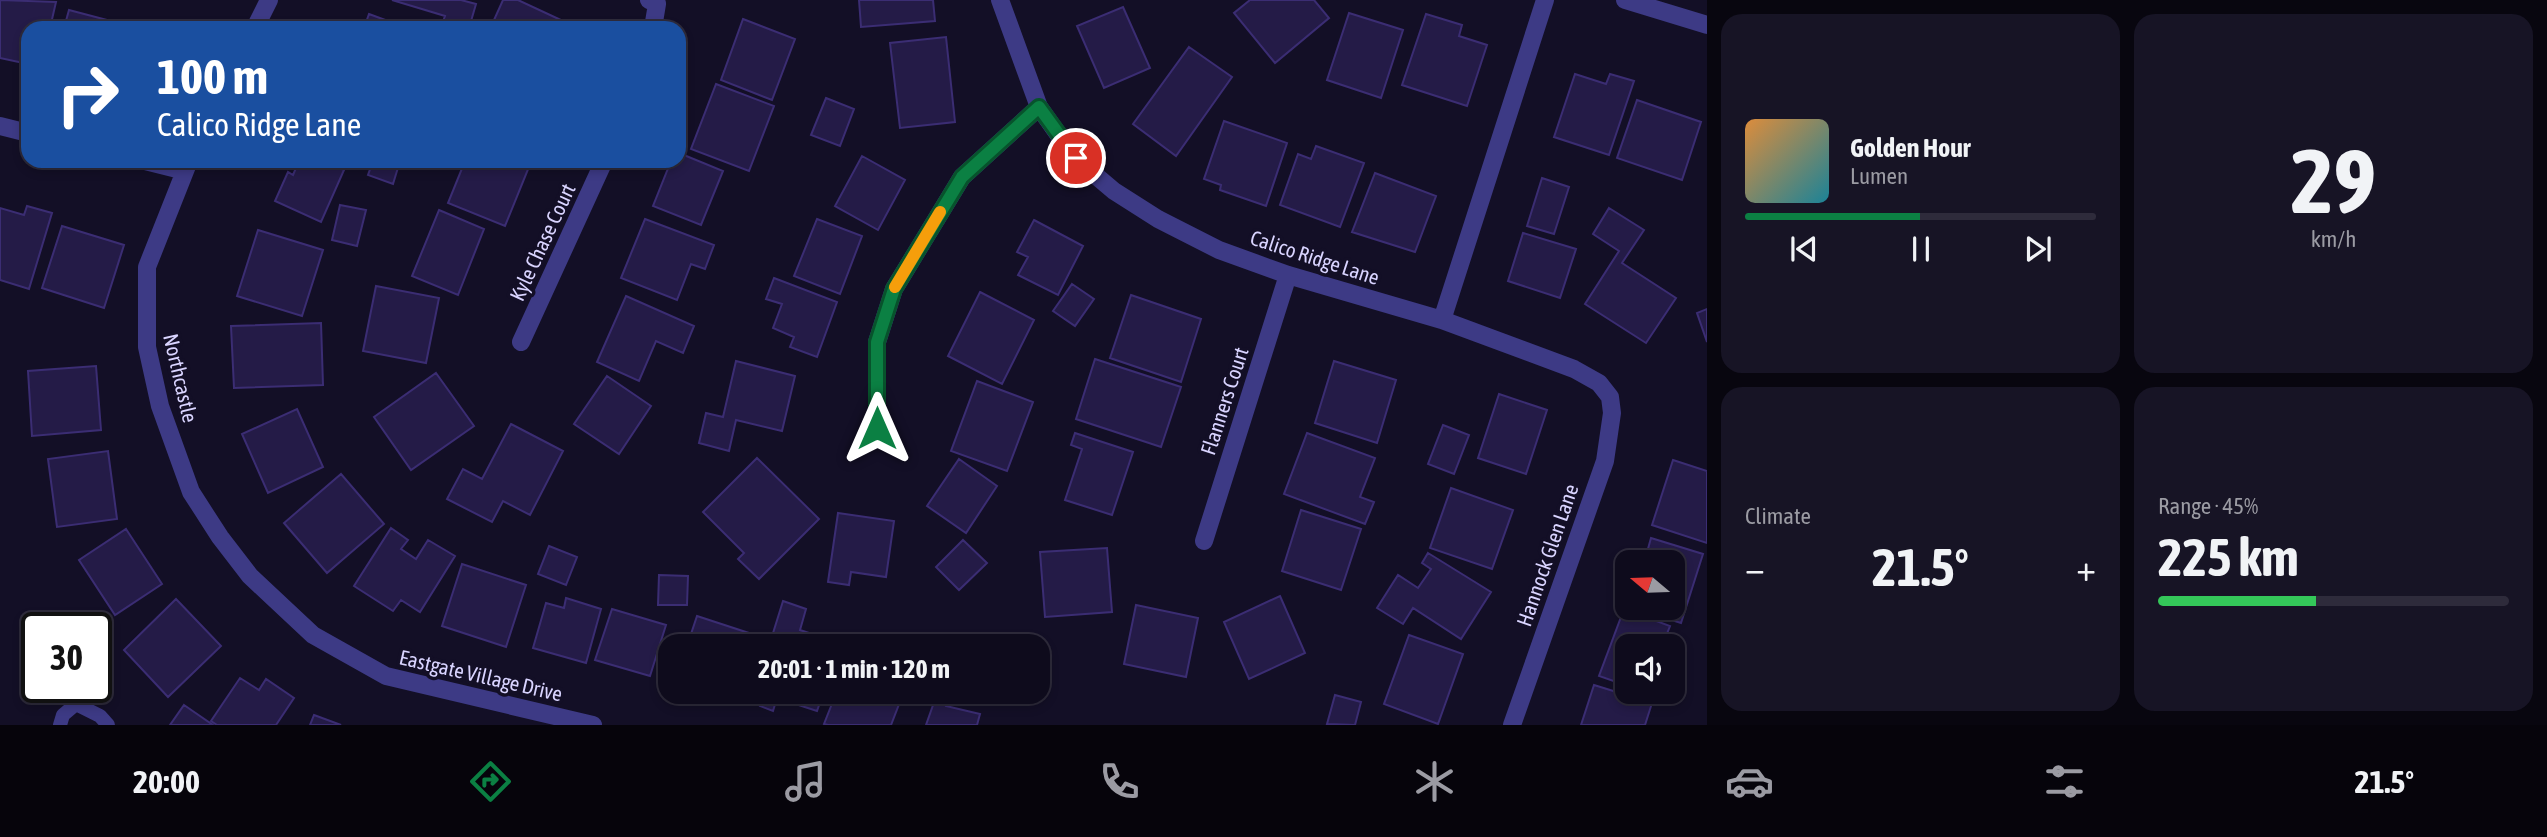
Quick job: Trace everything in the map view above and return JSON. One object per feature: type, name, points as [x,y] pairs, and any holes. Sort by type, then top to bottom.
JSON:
[{"type":"street","points":[[258,21],[269,0]]},
{"type":"street","points":[[649,0],[657,4],[654,21]]},
{"type":"street","name":"Calico Ridge Lane","points":[[999,0],[1039,107],[1076,158],[1114,191],[1158,219],[1219,250],[1288,275],[1442,320],[1574,369],[1599,383],[1610,397]]},
{"type":"street","points":[[1442,320],[1545,0]]},
{"type":"street","points":[[1625,0],[1707,25]]},
{"type":"street","points":[[877,428],[877,342],[894,289],[962,177],[1039,107]]},
{"type":"street","points":[[0,126],[21,131]]},
{"type":"street","name":"Northcastle","points":[[186,168],[147,267],[147,347],[160,406],[191,492],[210,521]]},
{"type":"street","name":"Kyle Chase Court","points":[[521,342],[601,168]]},
{"type":"street","name":"Flanners Court","points":[[1204,541],[1288,275]]},
{"type":"street","name":"Hannock Glen Lane","points":[[1512,725],[1605,461],[1612,413],[1610,397]]},
{"type":"street","name":"Eastgate Village Drive","points":[[210,521],[250,576],[313,635],[386,676],[593,725]]},
{"type":"lane","points":[[60,725],[63,715],[76,704],[100,716],[108,725]]},
{"type":"building","points":[[0,0],[56,2],[52,21],[21,21],[21,62],[0,58]]},
{"type":"building","points":[[392,0],[461,0],[476,4],[471,21],[443,21],[445,16]]},
{"type":"building","points":[[503,0],[518,0],[563,21],[496,21],[494,20]]},
{"type":"building","points":[[859,0],[933,0],[935,21],[861,27]]},
{"type":"building","points":[[1250,0],[1314,0],[1329,18],[1275,63],[1234,13]]},
{"type":"building","points":[[1123,7],[1150,68],[1104,88],[1077,26]]},
{"type":"building","points":[[69,10],[111,21],[66,21]]},
{"type":"building","points":[[1349,13],[1403,30],[1381,98],[1327,80]]},
{"type":"building","points":[[369,14],[388,21],[366,21]]},
{"type":"building","points":[[1426,14],[1462,25],[1459,36],[1487,45],[1467,106],[1402,85]]},
{"type":"building","points":[[743,19],[795,39],[772,100],[721,80]]},
{"type":"building","points":[[946,37],[955,122],[900,128],[890,43]]},
{"type":"building","points":[[1189,47],[1232,77],[1176,156],[1133,124]]},
{"type":"building","points":[[1575,74],[1606,84],[1610,74],[1634,81],[1609,155],[1554,137]]},
{"type":"building","points":[[716,84],[774,106],[749,171],[691,149]]},
{"type":"building","points":[[826,98],[854,109],[840,146],[811,135]]},
{"type":"building","points":[[1637,100],[1701,122],[1682,180],[1617,158]]},
{"type":"building","points":[[1224,121],[1287,143],[1266,206],[1220,190],[1221,185],[1204,179]]},
{"type":"building","points":[[1316,146],[1364,163],[1340,227],[1280,205],[1298,154],[1311,159]]},
{"type":"building","points":[[686,156],[723,171],[701,225],[653,206],[668,168],[686,168]]},
{"type":"building","points":[[862,156],[905,180],[878,230],[835,206]]},
{"type":"building","points":[[296,168],[344,170],[321,222],[275,201],[288,172],[293,175]]},
{"type":"building","points":[[370,168],[398,168],[393,184],[368,175]]},
{"type":"building","points":[[462,168],[529,168],[505,226],[448,203]]},
{"type":"building","points":[[1375,173],[1436,196],[1415,252],[1352,232]]},
{"type":"building","points":[[1542,178],[1569,187],[1554,234],[1527,226]]},
{"type":"building","points":[[340,205],[366,210],[357,246],[332,240]]},
{"type":"building","points":[[27,206],[52,213],[29,289],[0,280],[0,208],[24,215]]},
{"type":"building","points":[[1609,208],[1644,230],[1622,263],[1676,298],[1646,343],[1585,304],[1619,251],[1593,234]]},
{"type":"building","points":[[439,210],[484,229],[458,295],[412,276]]},
{"type":"building","points":[[645,219],[714,245],[705,269],[691,264],[677,300],[621,278]]},
{"type":"building","points":[[817,219],[862,236],[840,294],[794,276]]},
{"type":"building","points":[[1034,220],[1083,246],[1058,295],[1018,275],[1028,257],[1017,252]]},
{"type":"building","points":[[62,226],[124,245],[104,308],[42,288]]},
{"type":"building","points":[[258,230],[323,250],[302,316],[237,296]]},
{"type":"building","points":[[1523,233],[1576,249],[1560,298],[1508,281]]},
{"type":"building","points":[[774,278],[837,302],[817,357],[790,347],[794,337],[773,328],[782,304],[766,299]]},
{"type":"building","points":[[1072,284],[1094,299],[1075,326],[1053,311]]},
{"type":"building","points":[[376,286],[439,298],[426,363],[363,351]]},
{"type":"building","points":[[980,292],[1034,320],[1002,384],[948,356]]},
{"type":"building","points":[[1131,295],[1201,319],[1181,382],[1110,358]]},
{"type":"building","points":[[626,296],[694,326],[683,353],[656,341],[639,381],[597,362]]},
{"type":"building","points":[[1707,309],[1707,342],[1697,313]]},
{"type":"building","points":[[321,323],[323,385],[234,388],[231,326]]},
{"type":"building","points":[[1095,359],[1181,387],[1161,447],[1076,419]]},
{"type":"building","points":[[736,361],[795,376],[782,431],[736,420],[729,451],[699,443],[706,413],[723,417]]},
{"type":"building","points":[[1334,361],[1396,380],[1377,443],[1315,423]]},
{"type":"building","points":[[96,366],[101,430],[32,436],[28,371]]},
{"type":"building","points":[[436,373],[474,426],[411,470],[374,417]]},
{"type":"building","points":[[607,376],[651,406],[619,454],[574,424]]},
{"type":"building","points":[[977,381],[1033,402],[1007,471],[951,451]]},
{"type":"building","points":[[1499,394],[1547,410],[1526,474],[1478,458]]},
{"type":"building","points":[[297,409],[323,467],[268,493],[242,434]]},
{"type":"building","points":[[511,424],[563,451],[530,515],[503,501],[492,522],[447,499],[463,469],[482,479]]},
{"type":"building","points":[[1443,425],[1469,435],[1454,474],[1428,464]]},
{"type":"building","points":[[1075,433],[1133,452],[1112,515],[1065,500],[1082,449],[1071,445]]},
{"type":"building","points":[[1307,433],[1375,458],[1360,497],[1374,502],[1365,524],[1284,494]]},
{"type":"building","points":[[108,451],[117,519],[57,527],[48,459]]},
{"type":"building","points":[[757,458],[819,519],[759,579],[738,559],[744,553],[703,512]]},
{"type":"building","points":[[959,459],[997,486],[966,533],[927,506]]},
{"type":"building","points":[[1673,460],[1707,471],[1707,543],[1652,525]]},
{"type":"building","points":[[341,474],[384,524],[327,573],[284,523]]},
{"type":"building","points":[[1451,488],[1513,510],[1492,569],[1430,548]]},
{"type":"building","points":[[1301,510],[1361,529],[1341,590],[1282,571]]},
{"type":"building","points":[[838,513],[894,521],[886,577],[851,572],[849,585],[828,582]]},
{"type":"building","points":[[391,528],[408,540],[401,549],[416,559],[428,540],[455,556],[420,612],[401,600],[393,611],[354,586]]},
{"type":"building","points":[[126,529],[162,584],[115,615],[79,560]]},
{"type":"building","points":[[1651,538],[1703,554],[1685,610],[1685,550],[1648,550]]},
{"type":"building","points":[[963,540],[987,563],[959,590],[936,567]]},
{"type":"building","points":[[549,546],[577,557],[566,585],[538,574]]},
{"type":"building","points":[[1107,548],[1112,612],[1045,617],[1040,552]]},
{"type":"building","points":[[1428,553],[1491,592],[1461,639],[1413,608],[1403,624],[1377,608],[1398,575],[1418,588],[1431,569],[1422,563]]},
{"type":"building","points":[[462,564],[526,585],[506,647],[442,626]]},
{"type":"building","points":[[659,575],[688,576],[687,605],[658,605]]},
{"type":"building","points":[[1280,596],[1305,653],[1249,679],[1224,622]]},
{"type":"building","points":[[566,598],[601,609],[586,663],[533,648],[546,603],[564,608]]},
{"type":"building","points":[[176,599],[221,646],[168,697],[124,650]]},
{"type":"building","points":[[783,601],[806,609],[800,630],[812,634],[773,634]]},
{"type":"building","points":[[1136,605],[1198,618],[1186,677],[1124,664]]},
{"type":"building","points":[[612,609],[666,625],[663,634],[658,634],[658,650],[650,676],[595,660]]},
{"type":"building","points":[[697,616],[752,634],[691,634]]},
{"type":"building","points":[[1620,620],[1654,620],[1670,626],[1667,634],[1615,634],[1615,682],[1599,676]]},
{"type":"building","points":[[1409,635],[1463,654],[1438,724],[1384,704]]},
{"type":"building","points":[[240,678],[259,690],[266,679],[294,698],[276,725],[217,725],[211,721]]},
{"type":"building","points":[[1594,685],[1615,692],[1615,704],[1652,704],[1645,725],[1581,725]]},
{"type":"building","points":[[1335,695],[1361,702],[1355,725],[1327,724]]},
{"type":"building","points":[[761,704],[775,704],[773,711]]},
{"type":"building","points":[[795,704],[819,704],[817,711]]},
{"type":"building","points":[[832,704],[899,704],[891,725],[824,724]]},
{"type":"building","points":[[933,704],[946,704],[980,714],[977,725],[926,725]]},
{"type":"building","points":[[184,705],[213,725],[170,725]]},
{"type":"building","points":[[314,715],[341,725],[310,725]]},
{"type":"slow traffic","points":[[895,287],[940,212]]},
{"type":"route","points":[[877,428],[877,342],[894,289],[962,177],[1039,107],[1076,158]]}]
